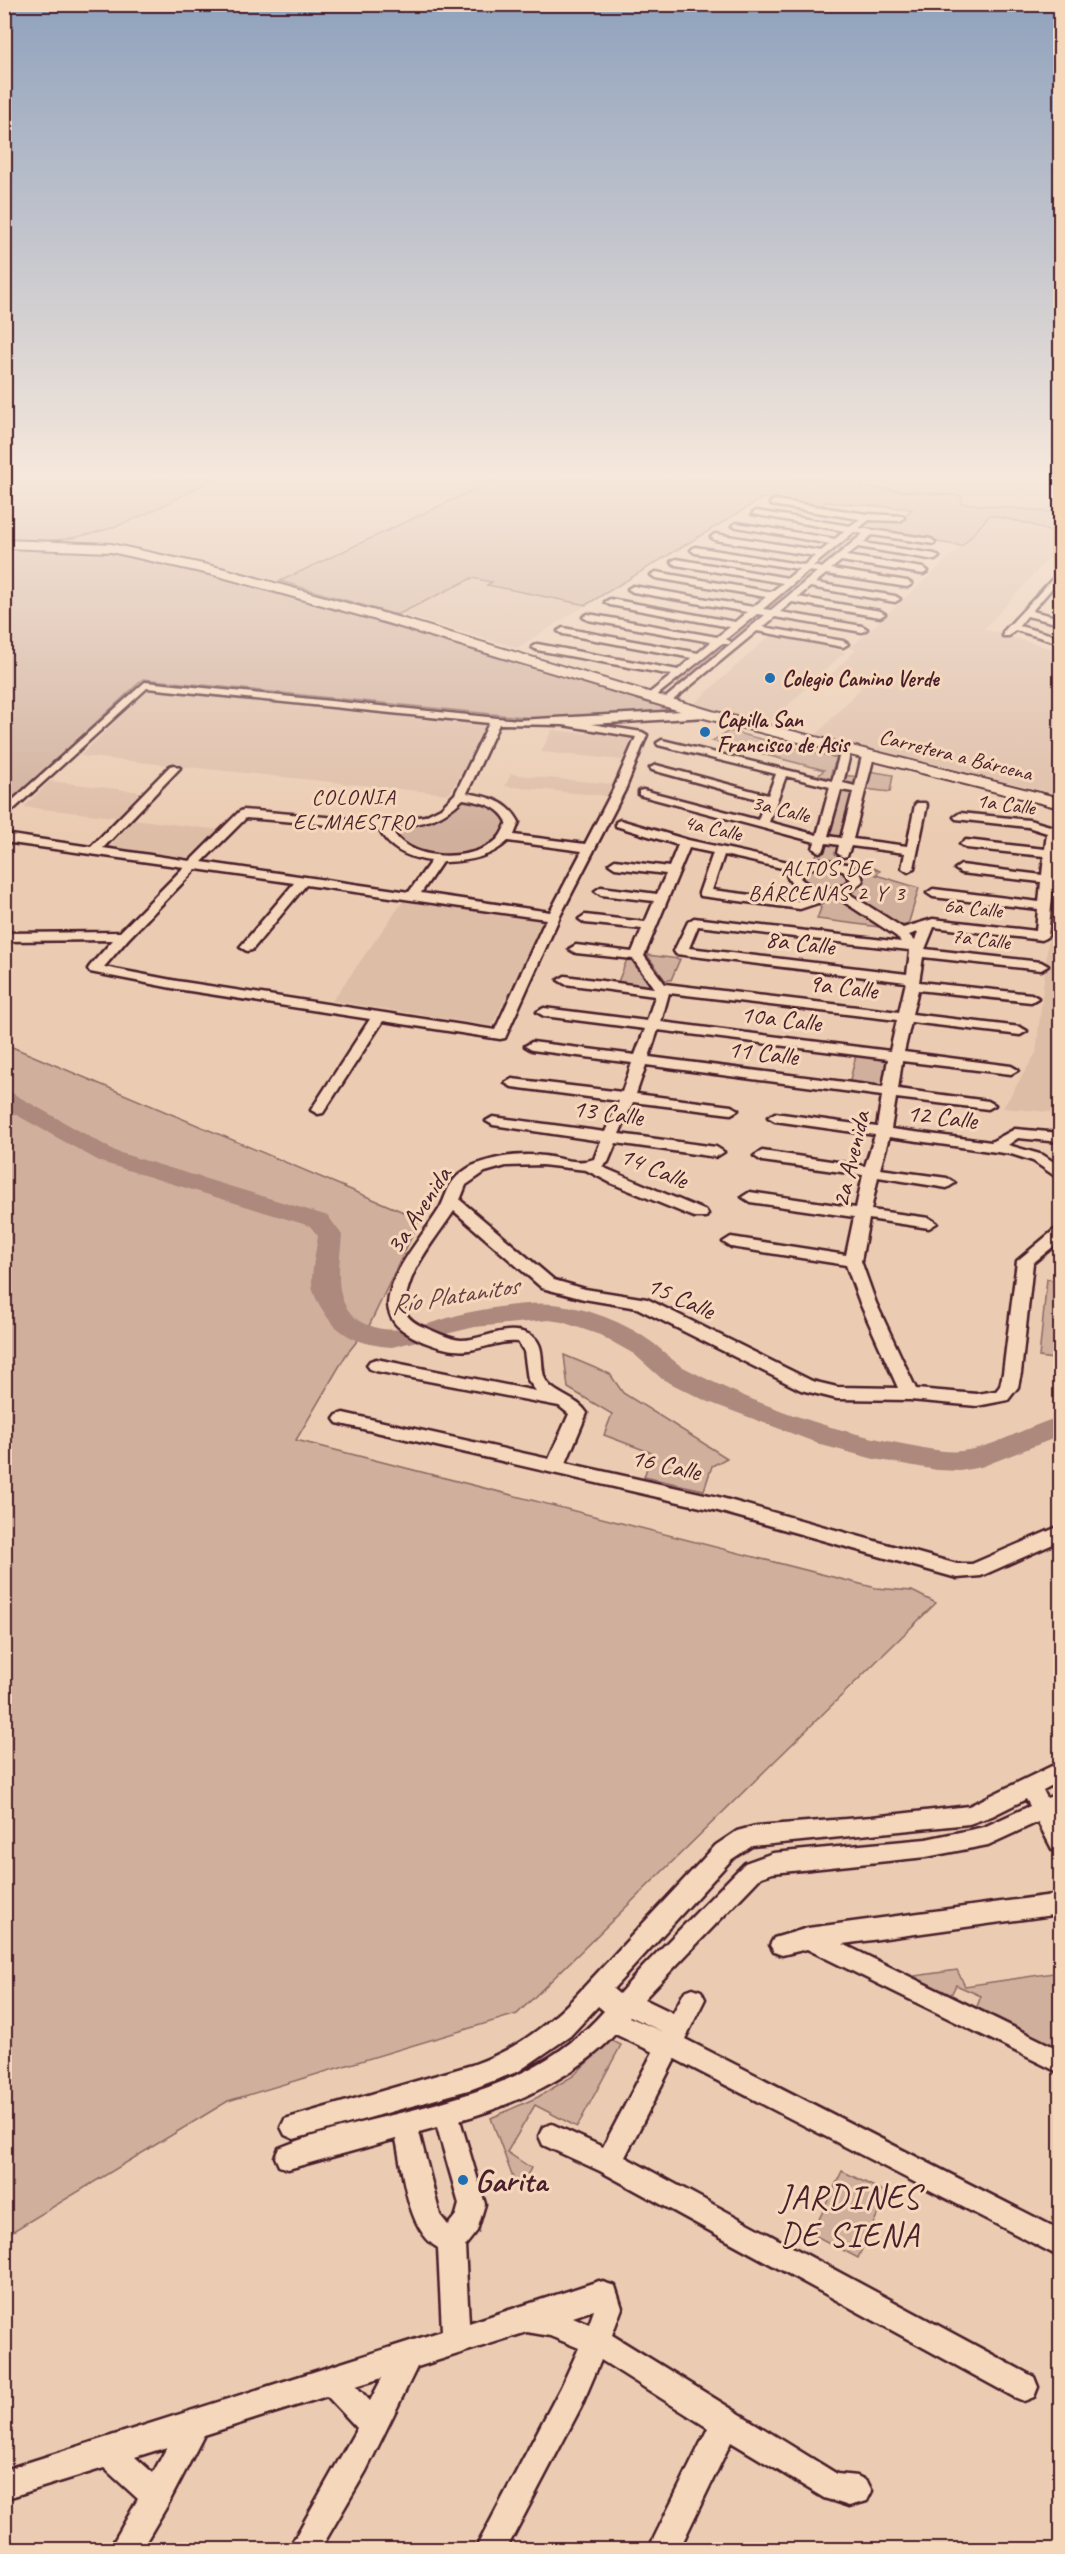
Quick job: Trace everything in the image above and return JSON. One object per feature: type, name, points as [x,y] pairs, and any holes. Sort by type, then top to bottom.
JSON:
[{"type":"main road","name":"Carretera a Bárcena","points":[[311,597],[706,714],[1060,803]]},
{"type":"street","points":[[681,597],[862,629]]},
{"type":"street","points":[[651,697],[770,597]]},
{"type":"street","points":[[884,597],[895,599]]},
{"type":"street","points":[[1043,597],[1028,610],[1010,631],[1060,640]]},
{"type":"street","points":[[667,702],[790,599],[880,614]]},
{"type":"street","points":[[610,602],[737,625]]},
{"type":"street","points":[[1028,610],[1060,614]]},
{"type":"street","points":[[1028,610],[1060,621]]},
{"type":"street","points":[[588,617],[735,644]]},
{"type":"street","points":[[754,628],[843,644]]},
{"type":"street","points":[[563,631],[699,656]]},
{"type":"street","points":[[537,647],[679,673]]},
{"type":"street","points":[[4,815],[145,685],[495,721],[567,723],[660,714],[706,714]]},
{"type":"street","points":[[495,721],[460,795],[445,810],[434,816],[384,826],[243,814],[123,936],[95,969],[177,985],[500,1035],[554,916],[590,848],[642,735],[567,723]]},
{"type":"street","points":[[662,743],[782,774],[857,790]]},
{"type":"street","points":[[814,863],[846,750]]},
{"type":"street","points":[[840,865],[857,790],[868,756]]},
{"type":"street","points":[[94,850],[174,768]]},
{"type":"street","points":[[656,768],[771,799]]},
{"type":"street","points":[[762,825],[782,774]]},
{"type":"street","name":"3a Calle","points":[[644,793],[822,840],[911,850]]},
{"type":"street","points":[[384,826],[394,843],[404,850],[439,858],[478,855],[493,849],[509,838],[513,822],[506,810],[490,802],[460,795]]},
{"type":"street","points":[[908,868],[921,805]]},
{"type":"street","name":"1a Calle","points":[[960,817],[1046,828],[1053,833],[1051,853]]},
{"type":"street","name":"4a Calle","points":[[620,824],[685,843],[798,868]]},
{"type":"street","points":[[4,838],[554,916]]},
{"type":"street","points":[[509,838],[590,848]]},
{"type":"street","points":[[637,956],[685,843]]},
{"type":"street","points":[[933,893],[1044,906],[1051,853],[966,844]]},
{"type":"street","points":[[720,850],[704,892],[800,904],[817,899],[818,891]]},
{"type":"street","points":[[412,897],[439,858]]},
{"type":"street","points":[[814,863],[840,865],[853,872],[857,881],[846,889],[818,891],[802,886],[794,879],[793,875],[798,868],[814,863]]},
{"type":"street","points":[[615,864],[674,871]]},
{"type":"street","points":[[961,868],[1049,879]]},
{"type":"street","points":[[247,947],[303,880]]},
{"type":"street","points":[[601,891],[663,898]]},
{"type":"street","points":[[837,891],[901,933],[915,950]]},
{"type":"street","name":"6a Calle","points":[[901,933],[933,923],[1042,936],[1044,906]]},
{"type":"street","points":[[585,919],[650,926]]},
{"type":"street","name":"7a Calle","points":[[681,951],[694,922],[1041,966]]},
{"type":"street","name":"2a Avenida","points":[[853,1262],[913,982],[915,950],[926,927]]},
{"type":"street","points":[[4,937],[123,936]]},
{"type":"street","points":[[576,949],[637,956],[662,990],[627,1098],[611,1137],[600,1162],[589,1166]]},
{"type":"street","name":"8a Calle","points":[[681,951],[1031,998]]},
{"type":"street","name":"9a Calle","points":[[565,980],[1020,1031]]},
{"type":"street","name":"10a Calle","points":[[544,1012],[1011,1070]]},
{"type":"street","points":[[318,1110],[379,1016]]},
{"type":"street","name":"11 Calle","points":[[532,1046],[988,1105]]},
{"type":"street","points":[[512,1083],[731,1110]]},
{"type":"street","name":"12 Calle","points":[[775,1117],[994,1147],[1031,1155],[1060,1173]]},
{"type":"street","name":"13 Calle","points":[[494,1121],[716,1152]]},
{"type":"street","points":[[994,1147],[1016,1133],[1060,1137]]},
{"type":"street","points":[[762,1156],[948,1183]]},
{"type":"street","name":"3a Avenida","points":[[566,1403],[544,1391],[538,1382],[535,1377],[531,1346],[526,1339],[507,1337],[459,1345],[438,1340],[414,1329],[400,1319],[396,1312],[396,1304],[420,1248],[452,1201],[459,1183],[468,1175],[492,1164],[524,1160],[589,1166]]},
{"type":"street","name":"14 Calle","points":[[589,1166],[616,1180],[700,1214]]},
{"type":"street","points":[[750,1197],[928,1223]]},
{"type":"street","name":"15 Calle","points":[[452,1201],[548,1284],[584,1294],[641,1303],[816,1390],[837,1393],[910,1394],[989,1399],[1002,1396],[1006,1392],[1012,1373],[1025,1261],[1060,1233]]},
{"type":"street","points":[[731,1242],[853,1262],[868,1303],[910,1394]]},
{"type":"street","points":[[376,1365],[566,1403],[576,1410],[578,1415],[555,1466]]},
{"type":"street","name":"16 Calle","points":[[343,1419],[718,1504],[957,1571],[974,1571],[1060,1533]]},
{"type":"street","points":[[1051,1791],[1060,1842]]},
{"type":"street","points":[[294,2127],[472,2077],[510,2063],[536,2047],[561,2028],[724,1852],[745,1838],[764,1834],[872,1826],[969,1815],[1051,1791]]},
{"type":"street","points":[[288,2157],[494,2099],[534,2080],[583,2048],[753,1870],[773,1863],[926,1848],[988,1836],[1051,1791]]},
{"type":"street","points":[[782,1945],[808,1938],[1060,1904]]},
{"type":"street","points":[[808,1938],[1060,2062]]},
{"type":"street","points":[[597,1990],[619,2011],[1060,2244]]},
{"type":"street","points":[[609,2162],[693,1999]]},
{"type":"street","points":[[419,2092],[426,2119],[428,2221],[437,2233],[451,2241]]},
{"type":"street","points":[[426,2119],[472,2204],[468,2222],[451,2241],[456,2339]]},
{"type":"street","points":[[552,2136],[609,2162],[1024,2387]]},
{"type":"street","points":[[4,2486],[333,2382],[456,2339],[604,2296],[608,2308],[563,2416],[490,2550]]},
{"type":"street","points":[[517,2322],[535,2319],[554,2321],[594,2341],[725,2423],[844,2492],[857,2491]]},
{"type":"street","points":[[303,2550],[332,2503],[374,2426],[408,2355]]},
{"type":"street","points":[[333,2382],[374,2426]]},
{"type":"street","points":[[663,2550],[725,2423]]},
{"type":"street","points":[[124,2550],[157,2496],[194,2426]]},
{"type":"street","points":[[110,2454],[157,2496]]},
{"type":"shaded area","points":[[5,597],[293,597],[674,708],[543,719],[143,679],[5,807]]},
{"type":"shaded area","points":[[335,597],[433,597],[399,614]]},
{"type":"shaded area","points":[[433,597],[548,597],[586,605],[517,648],[399,614]]},
{"type":"shaded area","points":[[547,597],[599,597],[586,605]]},
{"type":"shaded area","points":[[771,597],[792,597],[688,684],[670,681]]},
{"type":"shaded area","points":[[906,597],[1013,597],[984,629],[1060,651],[1060,795],[816,735],[862,687],[826,679],[856,650],[850,648]]},
{"type":"shaded area","name":"Colegio Camino Verde","points":[[777,634],[845,652],[768,724],[694,704],[767,638]]},
{"type":"shaded area","points":[[149,688],[492,724],[449,794],[80,756]]},
{"type":"shaded area","points":[[552,730],[633,737],[623,760],[541,752]]},
{"type":"shaded area","points":[[729,731],[837,758],[831,773],[837,774],[835,782],[814,779],[824,770],[712,741]]},
{"type":"shaded area","points":[[869,771],[893,775],[890,792],[865,789]]},
{"type":"shaded area","points":[[511,774],[612,784],[607,796],[505,786]]},
{"type":"shaded area","points":[[840,775],[861,777],[840,865],[872,867],[880,871],[876,875],[919,888],[908,925],[897,926],[842,892],[857,877],[837,891],[802,887],[794,871],[814,863]]},
{"type":"shaded area","points":[[50,781],[141,792],[116,817],[24,807]]},
{"type":"shaded area","points":[[460,795],[499,805],[512,830],[478,855],[439,858],[404,850],[384,826],[428,819]]},
{"type":"shaded area","points":[[133,819],[220,830],[191,860],[108,849]]},
{"type":"shaded area","points":[[1060,830],[1060,1113],[1003,1108],[1036,1053]]},
{"type":"shaded area","points":[[820,892],[836,893],[887,928],[817,919],[821,908],[815,902]]},
{"type":"shaded area","points":[[404,900],[545,919],[492,1026],[332,1001]]},
{"type":"shaded area","points":[[647,955],[680,959],[671,980],[665,980]]},
{"type":"shaded area","points":[[628,957],[635,957],[655,987],[618,982]]},
{"type":"shaded area","points":[[5,1044],[420,1219],[369,1326],[346,1355],[296,1440],[876,1588],[912,1591],[936,1603],[517,2014],[228,2101],[5,2236]]},
{"type":"shaded area","points":[[856,1055],[891,1060],[884,1089],[849,1084]]},
{"type":"shaded area","points":[[1047,1279],[1060,1281],[1060,1360],[1039,1357]]},
{"type":"shaded area","points":[[564,1355],[610,1374],[623,1393],[727,1458],[712,1466],[704,1490],[644,1477],[652,1453],[604,1435],[612,1414],[568,1388]]},
{"type":"shaded area","points":[[957,1970],[965,1986],[1060,1972],[1060,2048],[976,2009],[981,1996],[956,1985],[950,1997],[908,1977]]},
{"type":"shaded area","points":[[611,2040],[621,2045],[577,2127],[535,2105],[507,2152],[531,2168],[518,2192],[491,2118],[538,2097],[573,2076]]},
{"type":"shaded area","points":[[842,2171],[887,2193],[858,2258],[812,2234]]},
{"type":"waterway","name":"Río Platanitos","points":[[4,1098],[109,1157],[319,1221],[330,1235],[325,1284],[329,1299],[339,1316],[349,1326],[378,1338],[392,1339],[416,1335],[474,1319],[503,1315],[549,1312],[566,1314],[609,1329],[643,1348],[672,1373],[716,1395],[835,1439],[874,1449],[937,1460],[960,1461],[981,1457],[1060,1426]]},
{"type":"place","name":"Colegio Camino Verde","points":[[770,678]]},
{"type":"place","name":"Capilla San Francisco de Asis","points":[[705,732]]},
{"type":"place","name":"Garita","points":[[463,2180]]},
{"type":"district","name":"COLONIA EL MAESTRO","points":[[354,808]]},
{"type":"district","name":"ALTOS DE BÁRCENAS 2 Y 3","points":[[827,880]]},
{"type":"district","name":"JARDINES DE SIENA","points":[[850,2215]]}]
